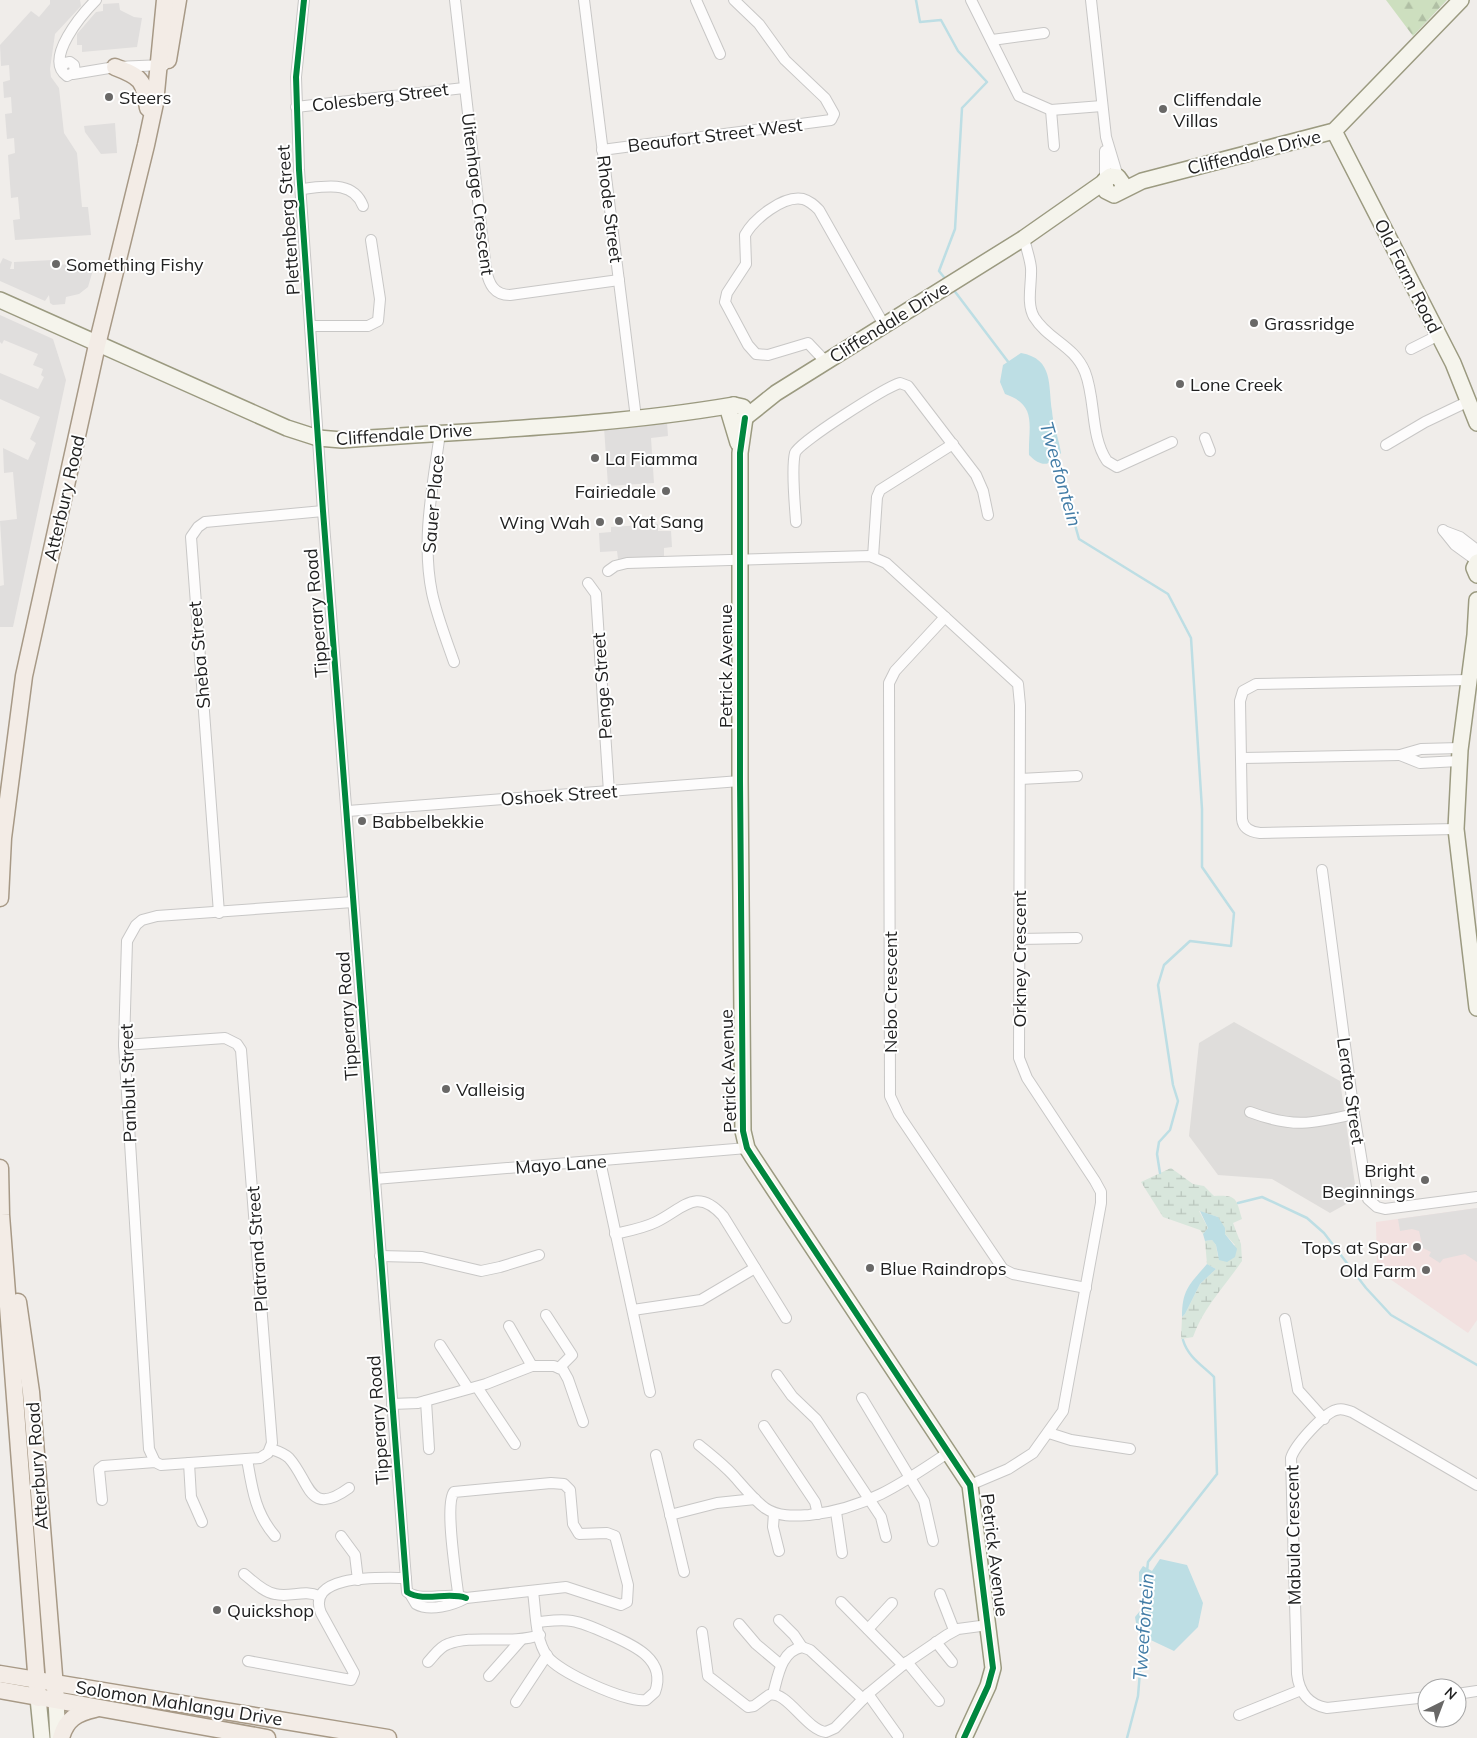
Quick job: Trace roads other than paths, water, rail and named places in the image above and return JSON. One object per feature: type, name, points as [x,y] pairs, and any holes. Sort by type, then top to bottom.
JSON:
[{"type":"main road","name":"Atterbury Road","points":[[162,65],[165,0]]},
{"type":"main road","name":"Atterbury Road","points":[[0,898],[3,838],[24,676],[97,345],[133,207],[162,65],[178,0]]},
{"type":"main road","points":[[115,67],[137,76],[142,82],[150,127]]},
{"type":"main road","name":"Atterbury Road","points":[[0,1168],[1,1215],[38,1698]]},
{"type":"main road","name":"Atterbury Road","points":[[2,1196],[7,1215],[31,1392],[56,1700]]},
{"type":"main road","name":"Solomon Mahlangu Drive","points":[[0,1674],[388,1738]]},
{"type":"main road","name":"Solomon Mahlangu Drive","points":[[0,1690],[266,1738]]},
{"type":"main road","points":[[59,1738],[63,1728],[71,1718],[83,1712],[97,1709]]},
{"type":"street","points":[[96,0],[71,27],[64,45],[61,57],[70,67],[88,70],[162,65]]},
{"type":"street","name":"Plettenberg Street","points":[[304,0],[296,77],[296,107],[318,438]]},
{"type":"street","name":"Uitenhage Crescent","points":[[455,0],[486,270],[493,289],[504,295],[510,295],[619,280]]},
{"type":"street","name":"Rhode Street","points":[[584,0],[636,418]]},
{"type":"street","points":[[696,0],[720,54]]},
{"type":"street","name":"Beaufort Street West","points":[[602,150],[828,121],[834,114],[825,98],[784,60],[759,24],[734,0]]},
{"type":"street","points":[[971,0],[1019,96],[1050,110],[1102,106]]},
{"type":"street","points":[[1091,0],[1102,106],[1113,183]]},
{"type":"street","name":"Cliffendale Drive","points":[[0,300],[231,404],[318,438],[342,440],[700,412],[738,415],[1024,238],[1078,202],[1113,183],[1142,181],[1334,131],[1461,0]]},
{"type":"street","points":[[992,40],[1044,33]]},
{"type":"street","name":"Colesberg Street","points":[[296,107],[464,88]]},
{"type":"street","points":[[1050,110],[1054,146]]},
{"type":"street","name":"Old Farm Road","points":[[1334,131],[1439,335],[1477,423]]},
{"type":"street","points":[[301,189],[332,186],[347,188],[357,194],[363,206]]},
{"type":"street","points":[[826,362],[808,343],[768,355],[756,354],[748,345],[726,306],[727,293],[746,264],[745,235],[757,220],[777,206],[792,199],[803,199],[819,210],[884,325]]},
{"type":"street","points":[[1024,238],[1031,263],[1030,303],[1034,317],[1073,352],[1080,361],[1088,380],[1093,413],[1104,455],[1112,466],[1120,466],[1172,442]]},
{"type":"street","points":[[310,326],[368,326],[378,321],[380,299],[371,240]]},
{"type":"street","points":[[1411,349],[1439,335]]},
{"type":"street","points":[[796,522],[795,457],[799,446],[896,384],[908,386],[980,482],[988,515]]},
{"type":"street","points":[[1386,445],[1425,422],[1469,401]]},
{"type":"street","name":"Petrick Avenue","points":[[738,415],[740,453],[743,1132],[747,1148],[970,1485],[993,1657],[991,1677],[964,1738]]},
{"type":"street","name":"Sauer Place","points":[[440,433],[427,550],[430,582],[436,612],[454,662]]},
{"type":"street","name":"Tipperary Road","points":[[318,438],[406,1578],[408,1593],[422,1597],[461,1599]]},
{"type":"street","points":[[1205,438],[1210,451]]},
{"type":"street","points":[[608,571],[615,566],[627,563],[873,557],[880,490],[953,444]]},
{"type":"street","name":"Sheba Street","points":[[219,913],[191,537],[198,527],[212,521],[323,511]]},
{"type":"street","points":[[1477,550],[1460,537],[1443,530],[1455,545],[1477,562],[1474,568],[1477,575]]},
{"type":"street","name":"Orkney Crescent","points":[[873,557],[886,563],[1018,684],[1020,692],[1019,939],[1021,1065],[1027,1078],[1095,1181],[1101,1195],[1065,1406],[1049,1434],[1034,1453],[970,1485]]},
{"type":"street","name":"Penge Street","points":[[588,583],[596,594],[609,792]]},
{"type":"street","points":[[1477,600],[1476,632],[1460,755],[1456,829],[1472,921],[1477,1008]]},
{"type":"street","name":"Nebo Crescent","points":[[945,617],[895,671],[889,683],[890,1096],[899,1115],[1003,1268],[1013,1274],[1086,1288]]},
{"type":"street","points":[[1456,829],[1260,833],[1250,831],[1244,825],[1242,818],[1240,701],[1243,691],[1249,686],[1274,683],[1469,680]]},
{"type":"street","points":[[1242,758],[1400,755],[1420,749],[1460,755]]},
{"type":"street","points":[[1020,779],[1077,776]]},
{"type":"street","name":"Oshoek Street","points":[[348,811],[740,782]]},
{"type":"street","name":"Lerato Street","points":[[1322,870],[1366,1192],[1372,1204],[1385,1209],[1477,1198]]},
{"type":"street","name":"Panbult Street","points":[[155,1462],[149,1449],[124,1045],[127,941],[131,930],[142,920],[157,916],[353,902]]},
{"type":"street","points":[[1019,939],[1077,938]]},
{"type":"street","name":"Platrand Street","points":[[124,1045],[225,1038],[237,1044],[241,1050],[271,1449]]},
{"type":"street","points":[[1250,1112],[1279,1122],[1294,1124],[1322,1121],[1354,1114]]},
{"type":"street","name":"Mayo Lane","points":[[375,1179],[747,1148]]},
{"type":"street","points":[[600,1161],[650,1392]]},
{"type":"street","points":[[615,1234],[656,1222],[686,1203],[702,1201],[716,1208],[723,1216],[786,1318]]},
{"type":"street","points":[[380,1256],[422,1257],[481,1270],[500,1267],[539,1254]]},
{"type":"street","points":[[632,1310],[700,1300],[755,1268]]},
{"type":"street","points":[[392,1404],[426,1401],[532,1366],[558,1368],[568,1361],[572,1355],[546,1315]]},
{"type":"street","points":[[1285,1319],[1298,1390],[1324,1419]]},
{"type":"street","points":[[509,1326],[532,1366]]},
{"type":"street","points":[[440,1345],[515,1444]]},
{"type":"street","points":[[558,1368],[568,1379],[583,1422]]},
{"type":"street","points":[[777,1375],[792,1396],[816,1419],[880,1517],[886,1537]]},
{"type":"street","points":[[862,1398],[912,1477],[928,1511],[933,1541]]},
{"type":"street","points":[[426,1401],[429,1448]]},
{"type":"street","name":"Mabula Crescent","points":[[1301,1690],[1297,1674],[1290,1464],[1295,1448],[1324,1419],[1337,1410],[1352,1412],[1477,1484]]},
{"type":"street","points":[[764,1426],[815,1502],[818,1514]]},
{"type":"street","points":[[1049,1434],[1071,1440],[1130,1449]]},
{"type":"street","points":[[699,1445],[722,1464],[755,1499],[774,1513],[793,1516],[836,1512],[869,1500],[912,1477],[949,1452]]},
{"type":"street","points":[[102,1500],[99,1469],[101,1467],[155,1462],[161,1465],[189,1464],[260,1458],[271,1449],[289,1458],[306,1486],[321,1499],[332,1499],[348,1488]]},
{"type":"street","points":[[656,1455],[684,1572]]},
{"type":"street","points":[[247,1459],[256,1504],[262,1520],[275,1536]]},
{"type":"street","points":[[189,1464],[190,1497],[202,1522]]},
{"type":"street","points":[[558,1483],[570,1490],[573,1524],[576,1532],[586,1536],[607,1532],[615,1536],[628,1585],[628,1598],[624,1604],[613,1604],[581,1590],[566,1587],[533,1592],[461,1599],[451,1527],[450,1501],[454,1492],[558,1483]]},
{"type":"street","points":[[670,1515],[716,1503],[755,1499]]},
{"type":"street","points":[[836,1512],[842,1553]]},
{"type":"street","points":[[774,1513],[772,1527],[779,1551]]},
{"type":"street","points":[[341,1536],[353,1550],[358,1580]]},
{"type":"street","points":[[244,1574],[266,1590],[277,1595],[305,1593],[319,1596]]},
{"type":"street","points":[[248,1661],[348,1680],[353,1678],[354,1673],[346,1656],[318,1606],[319,1596],[329,1585],[358,1580],[406,1578]]},
{"type":"street","points":[[533,1592],[540,1636],[547,1655],[556,1664],[628,1700],[652,1698],[657,1687],[657,1673],[649,1658],[640,1649],[580,1623],[562,1620],[538,1622]]},
{"type":"street","points":[[940,1594],[954,1630]]},
{"type":"street","points":[[841,1602],[905,1663],[939,1701]]},
{"type":"street","points":[[868,1629],[892,1603]]},
{"type":"street","points":[[779,1620],[794,1635],[802,1647],[810,1650],[866,1696],[898,1736]]},
{"type":"street","points":[[739,1624],[756,1644],[781,1664]]},
{"type":"street","points":[[773,1694],[781,1697],[818,1730],[826,1732],[835,1728],[866,1696],[905,1663],[954,1630],[988,1625]]},
{"type":"street","points":[[702,1632],[706,1672],[711,1680],[748,1707],[754,1706],[773,1694],[781,1664],[793,1650],[802,1647]]},
{"type":"street","points":[[428,1662],[441,1648],[455,1642],[521,1640],[540,1636]]},
{"type":"street","points":[[489,1676],[521,1640]]},
{"type":"street","points":[[936,1642],[952,1662]]},
{"type":"street","points":[[516,1702],[547,1655]]},
{"type":"street","points":[[1239,1715],[1301,1690],[1312,1702],[1327,1708],[1417,1698]]},
{"type":"street","name":"Atterbury Road","points":[[38,1698],[42,1738]]},
{"type":"street","name":"Atterbury Road","points":[[56,1700],[59,1738]]},
{"type":"water","points":[[1021,353],[1032,356],[1039,361],[1047,374],[1061,453],[1053,461],[1046,464],[1038,462],[1029,455],[1030,426],[1027,410],[1023,404],[1005,394],[1000,382],[1003,365]]},
{"type":"water","points":[[1200,1211],[1218,1217],[1225,1228],[1225,1234],[1237,1249],[1235,1257],[1227,1262],[1219,1260],[1216,1245],[1212,1240],[1205,1241],[1203,1234],[1208,1228]]},
{"type":"water","points":[[1207,1264],[1216,1269],[1200,1284],[1182,1317],[1185,1293]]},
{"type":"water","points":[[1160,1559],[1187,1565],[1203,1603],[1198,1627],[1174,1651],[1138,1634],[1135,1617],[1149,1600],[1152,1586],[1139,1583],[1139,1572],[1143,1566],[1152,1571]]},
{"type":"waterway","name":"Tweefontein","points":[[916,0],[920,22],[941,20],[958,51],[987,82],[962,108],[955,229],[939,271],[947,281]]},
{"type":"waterway","name":"Tweefontein","points":[[953,289],[1009,363]]},
{"type":"waterway","name":"Tweefontein","points":[[1056,457],[1079,539],[1168,594],[1191,638],[1202,809],[1202,867],[1234,913],[1231,946],[1190,941],[1164,965],[1158,985],[1173,1085],[1178,1101],[1170,1130],[1159,1142],[1157,1154],[1160,1173]]},
{"type":"waterway","points":[[1238,1203],[1262,1197],[1307,1218],[1324,1233],[1366,1288],[1391,1315],[1477,1365]]},
{"type":"waterway","name":"Tweefontein","points":[[1147,1571],[1148,1562],[1217,1474],[1214,1377],[1192,1356],[1183,1340]]},
{"type":"waterway","name":"Tweefontein","points":[[1145,1606],[1147,1581]]},
{"type":"waterway","name":"Tweefontein","points":[[1127,1738],[1138,1696],[1143,1634]]},
{"type":"place","name":"Steers","points":[[109,97]]},
{"type":"place","name":"Cliffendale Villas","points":[[1163,109]]},
{"type":"place","name":"Something Fishy","points":[[56,264]]},
{"type":"place","name":"Grassridge","points":[[1254,323]]},
{"type":"place","name":"Lone Creek","points":[[1180,384]]},
{"type":"place","name":"La Fiamma","points":[[595,458]]},
{"type":"place","name":"Fairiedale","points":[[666,491]]},
{"type":"place","name":"Yat Sang","points":[[619,521]]},
{"type":"place","name":"Wing Wah","points":[[600,522]]},
{"type":"place","name":"Babbelbekkie","points":[[362,821]]},
{"type":"place","name":"Valleisig","points":[[446,1089]]},
{"type":"place","name":"Bright Beginnings","points":[[1425,1180]]},
{"type":"place","name":"Tops at Spar","points":[[1417,1247]]},
{"type":"place","name":"Blue Raindrops","points":[[870,1268]]},
{"type":"place","name":"Old Farm","points":[[1426,1270]]},
{"type":"place","name":"Quickshop","points":[[217,1610]]}]
